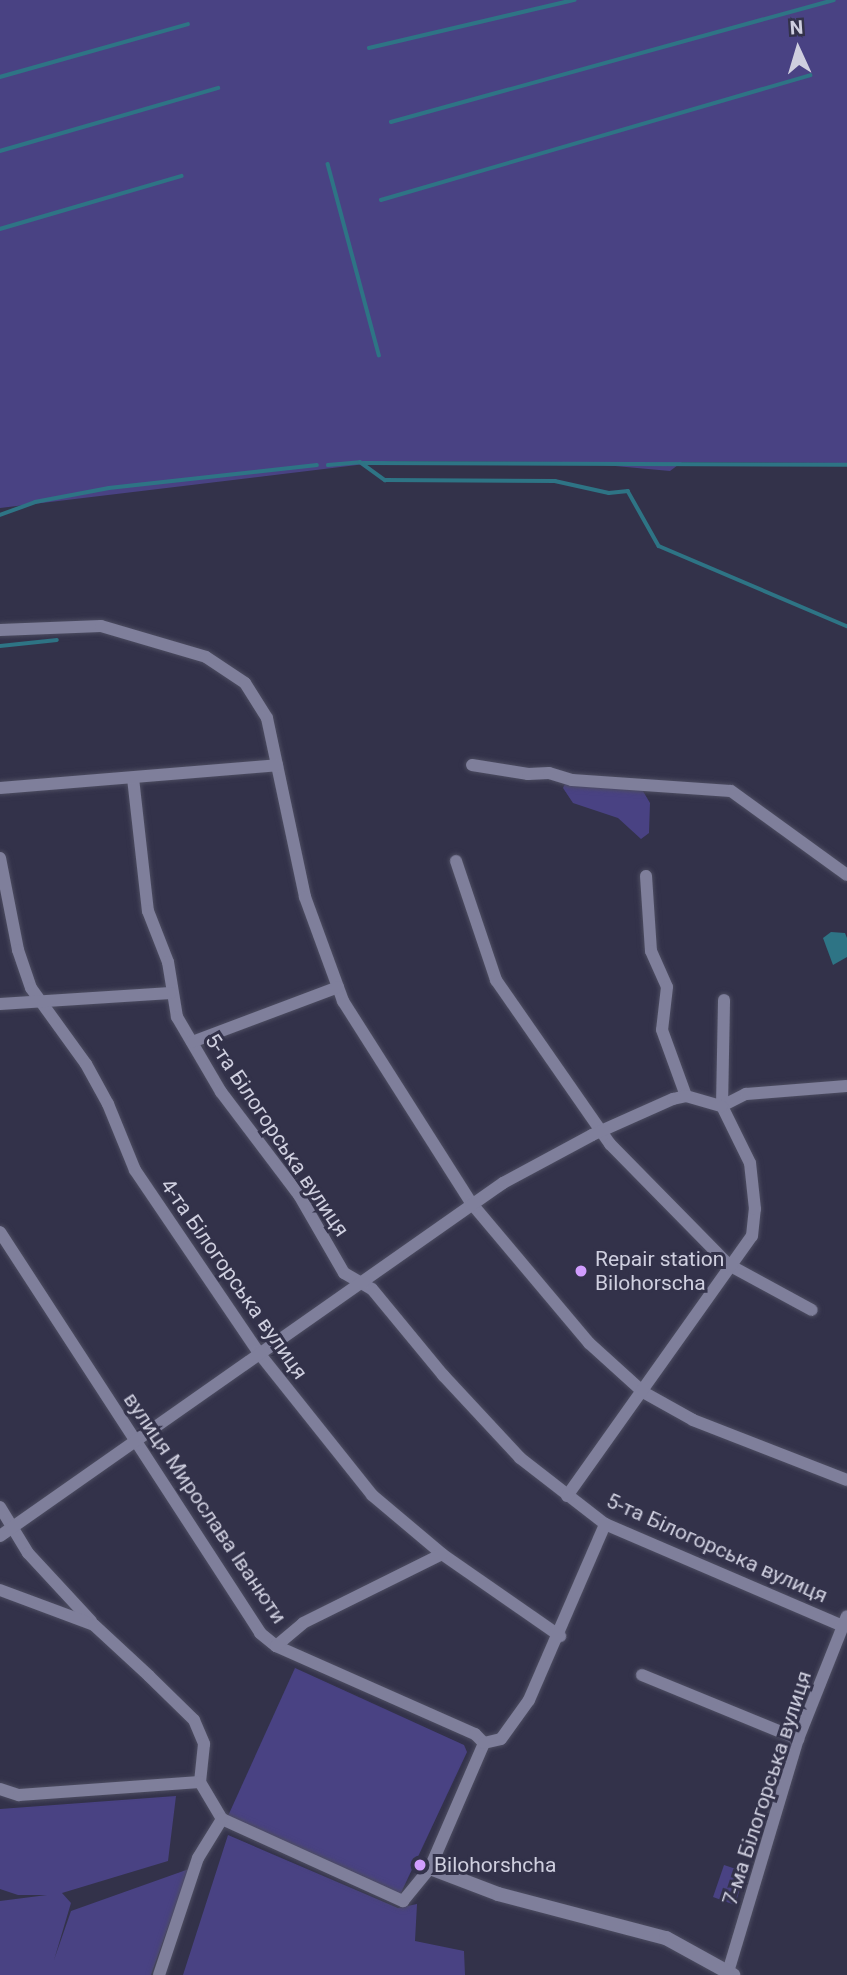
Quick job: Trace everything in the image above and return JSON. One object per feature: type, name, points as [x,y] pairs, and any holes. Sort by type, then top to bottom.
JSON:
[{"type":"street","points":[[0,630],[101,626],[206,657],[245,683],[261,702],[305,897],[338,987],[472,1204],[589,1343],[643,1392],[693,1420],[847,1480]]},
{"type":"street","points":[[0,788],[277,765]]},
{"type":"street","points":[[472,765],[528,774],[550,773],[572,780],[731,791],[847,875]]},
{"type":"street","name":"5-та Білогорська вулиця","points":[[133,778],[148,911],[168,962],[177,1017],[220,1092],[299,1195],[344,1273],[372,1289],[443,1375],[520,1458],[606,1524],[845,1621]]},
{"type":"street","name":"4-та Білогорська вулиця","points":[[0,858],[18,950],[39,999],[92,1074],[135,1170],[258,1352],[372,1495],[442,1554],[560,1636]]},
{"type":"street","points":[[456,861],[496,980],[602,1132],[729,1265],[812,1310]]},
{"type":"street","points":[[646,876],[651,951],[667,987],[662,1030],[686,1096]]},
{"type":"street","points":[[192,1042],[338,987]]},
{"type":"street","points":[[0,1004],[39,999],[171,993]]},
{"type":"street","points":[[567,1496],[752,1236],[755,1209],[750,1163],[722,1106],[724,1000]]},
{"type":"street","points":[[0,1536],[258,1352],[362,1285],[472,1204],[602,1132],[686,1096],[722,1106],[746,1094],[847,1086]]},
{"type":"street","name":"вулиця Мирослава Іванюти","points":[[0,1232],[260,1633],[276,1646],[475,1734],[484,1743]]},
{"type":"street","points":[[0,1507],[28,1553],[94,1625],[194,1720],[204,1744],[200,1783],[222,1819],[403,1901],[430,1868],[484,1743],[501,1739],[529,1700],[560,1636],[606,1524]]},
{"type":"street","points":[[276,1646],[303,1623],[442,1554]]},
{"type":"street","points":[[0,1590],[94,1625]]},
{"type":"street","name":"7-ма Білогорська вулиця","points":[[731,1974],[798,1740],[845,1621]]},
{"type":"street","points":[[642,1675],[798,1740]]},
{"type":"street","points":[[0,1801],[19,1795],[200,1783]]},
{"type":"street","points":[[0,1789],[19,1795]]},
{"type":"street","points":[[159,1975],[198,1858],[222,1819]]},
{"type":"street","points":[[430,1868],[498,1894],[666,1938],[731,1974]]},
{"type":"shaded area","points":[[0,0],[847,0],[847,463],[682,462],[670,471],[571,462],[390,461],[0,508]]},
{"type":"shaded area","points":[[567,779],[640,786],[650,803],[649,833],[641,839],[618,818],[573,803],[563,788]]},
{"type":"shaded area","points":[[831,932],[845,933],[847,938],[847,957],[833,965],[823,938]]},
{"type":"shaded area","points":[[295,1668],[464,1745],[467,1752],[400,1895],[228,1816]]},
{"type":"shaded area","points":[[176,1796],[168,1861],[62,1893],[71,1903],[54,1960],[71,1911],[189,1869],[151,1975],[0,1975],[0,1901],[47,1895],[18,1895],[0,1889],[0,1809]]},
{"type":"shaded area","points":[[228,1835],[398,1908],[417,1904],[415,1941],[464,1951],[465,1975],[183,1975]]},
{"type":"shaded area","points":[[724,1865],[745,1872],[735,1905],[713,1897]]},
{"type":"waterway","points":[[369,48],[574,0]]},
{"type":"waterway","points":[[391,122],[833,0]]},
{"type":"waterway","points":[[0,77],[188,24]]},
{"type":"waterway","points":[[381,200],[810,75]]},
{"type":"waterway","points":[[0,151],[218,88]]},
{"type":"waterway","points":[[328,164],[379,355]]},
{"type":"waterway","points":[[0,229],[181,176]]},
{"type":"waterway","points":[[328,465],[360,462],[385,480],[555,481],[609,493],[628,491],[659,546],[847,626]]},
{"type":"waterway","points":[[363,463],[847,465]]},
{"type":"waterway","points":[[0,515],[35,502],[109,488],[317,465]]},
{"type":"waterway","points":[[0,646],[57,640]]},
{"type":"place","name":"Repair station Bilohorscha","points":[[581,1271]]},
{"type":"place","name":"Bilohorshcha","points":[[420,1865]]}]
